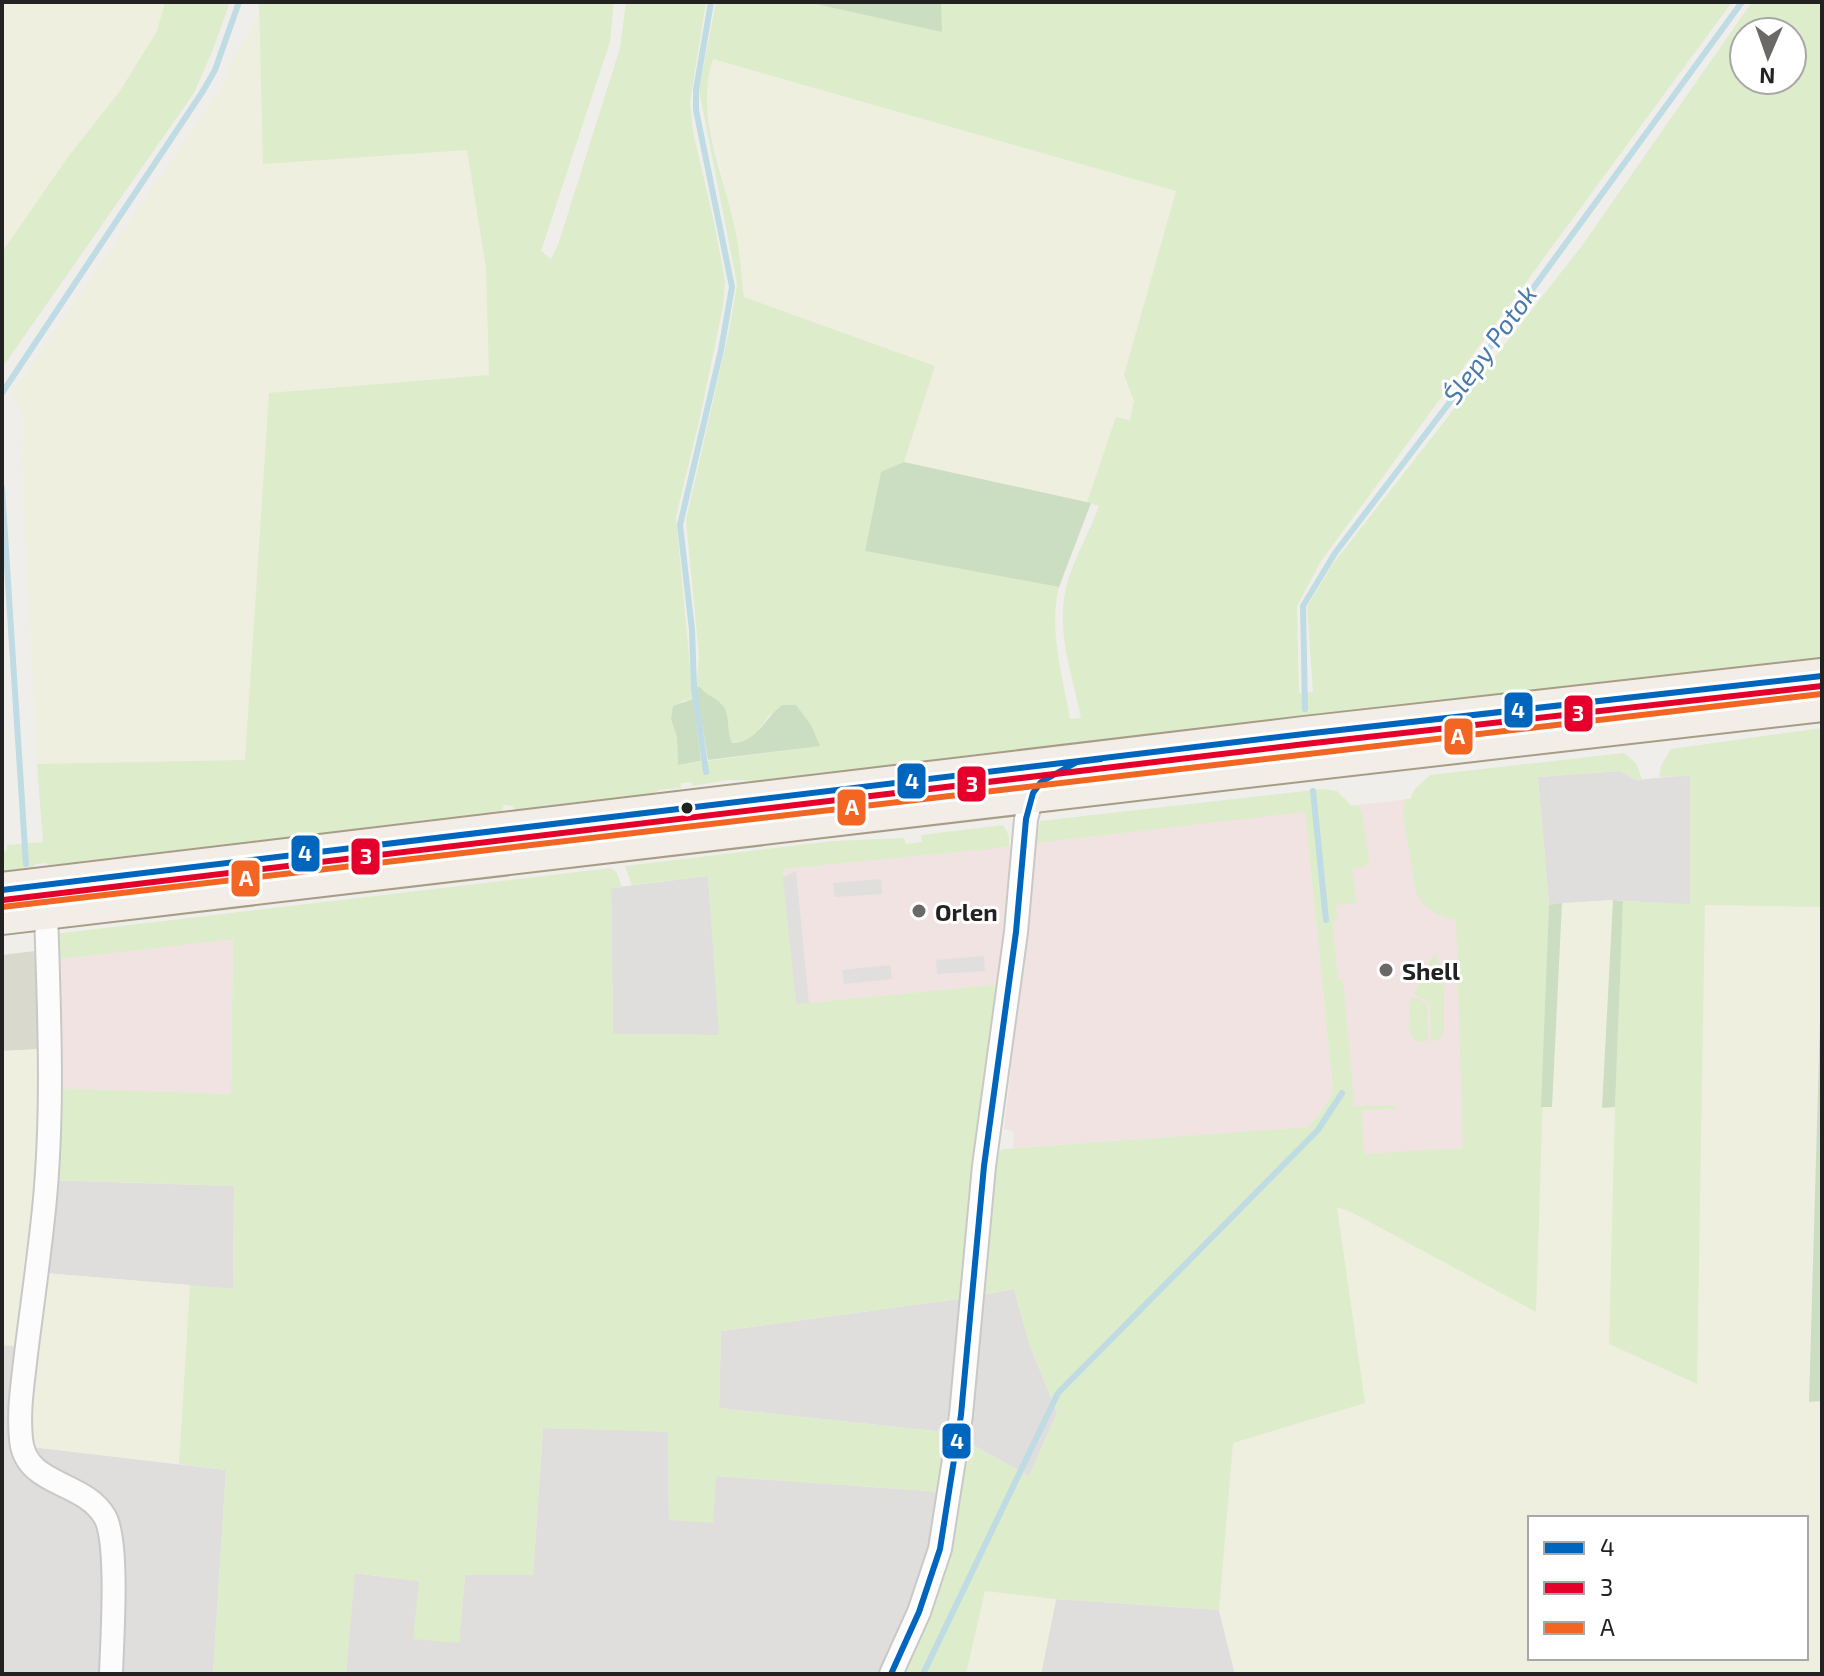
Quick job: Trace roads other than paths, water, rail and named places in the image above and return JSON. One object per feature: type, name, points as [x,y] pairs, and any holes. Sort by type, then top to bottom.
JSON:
[{"type":"main road","points":[[2,890],[1822,676]]},
{"type":"main road","points":[[2,917],[1026,802],[1822,704]]},
{"type":"street","points":[[891,1674],[919,1612],[940,1549],[961,1415],[984,1166],[1016,932],[1026,802],[1041,782],[1077,762]]},
{"type":"street","points":[[970,774],[1010,782],[1026,802]]},
{"type":"street","points":[[46,912],[51,1069],[46,1180],[21,1397],[21,1439],[23,1451],[32,1467],[90,1499],[109,1525],[112,1552],[111,1674]]},
{"type":"waterway","points":[[2,393],[203,91],[215,70],[239,2]]},
{"type":"waterway","points":[[706,772],[694,688],[692,630],[680,525],[721,350],[732,287],[696,110],[696,90],[711,2]]},
{"type":"waterway","name":"Ślepy Potok","points":[[1305,709],[1303,606],[1335,553],[1453,398],[1742,2]]},
{"type":"waterway","points":[[2,488],[26,864]]},
{"type":"waterway","points":[[1313,791],[1326,920]]},
{"type":"waterway","points":[[923,1674],[1058,1393],[1318,1130],[1342,1093]]},
{"type":"place","name":"Orlen","points":[[919,911]]},
{"type":"place","name":"Shell","points":[[1386,970]]}]
